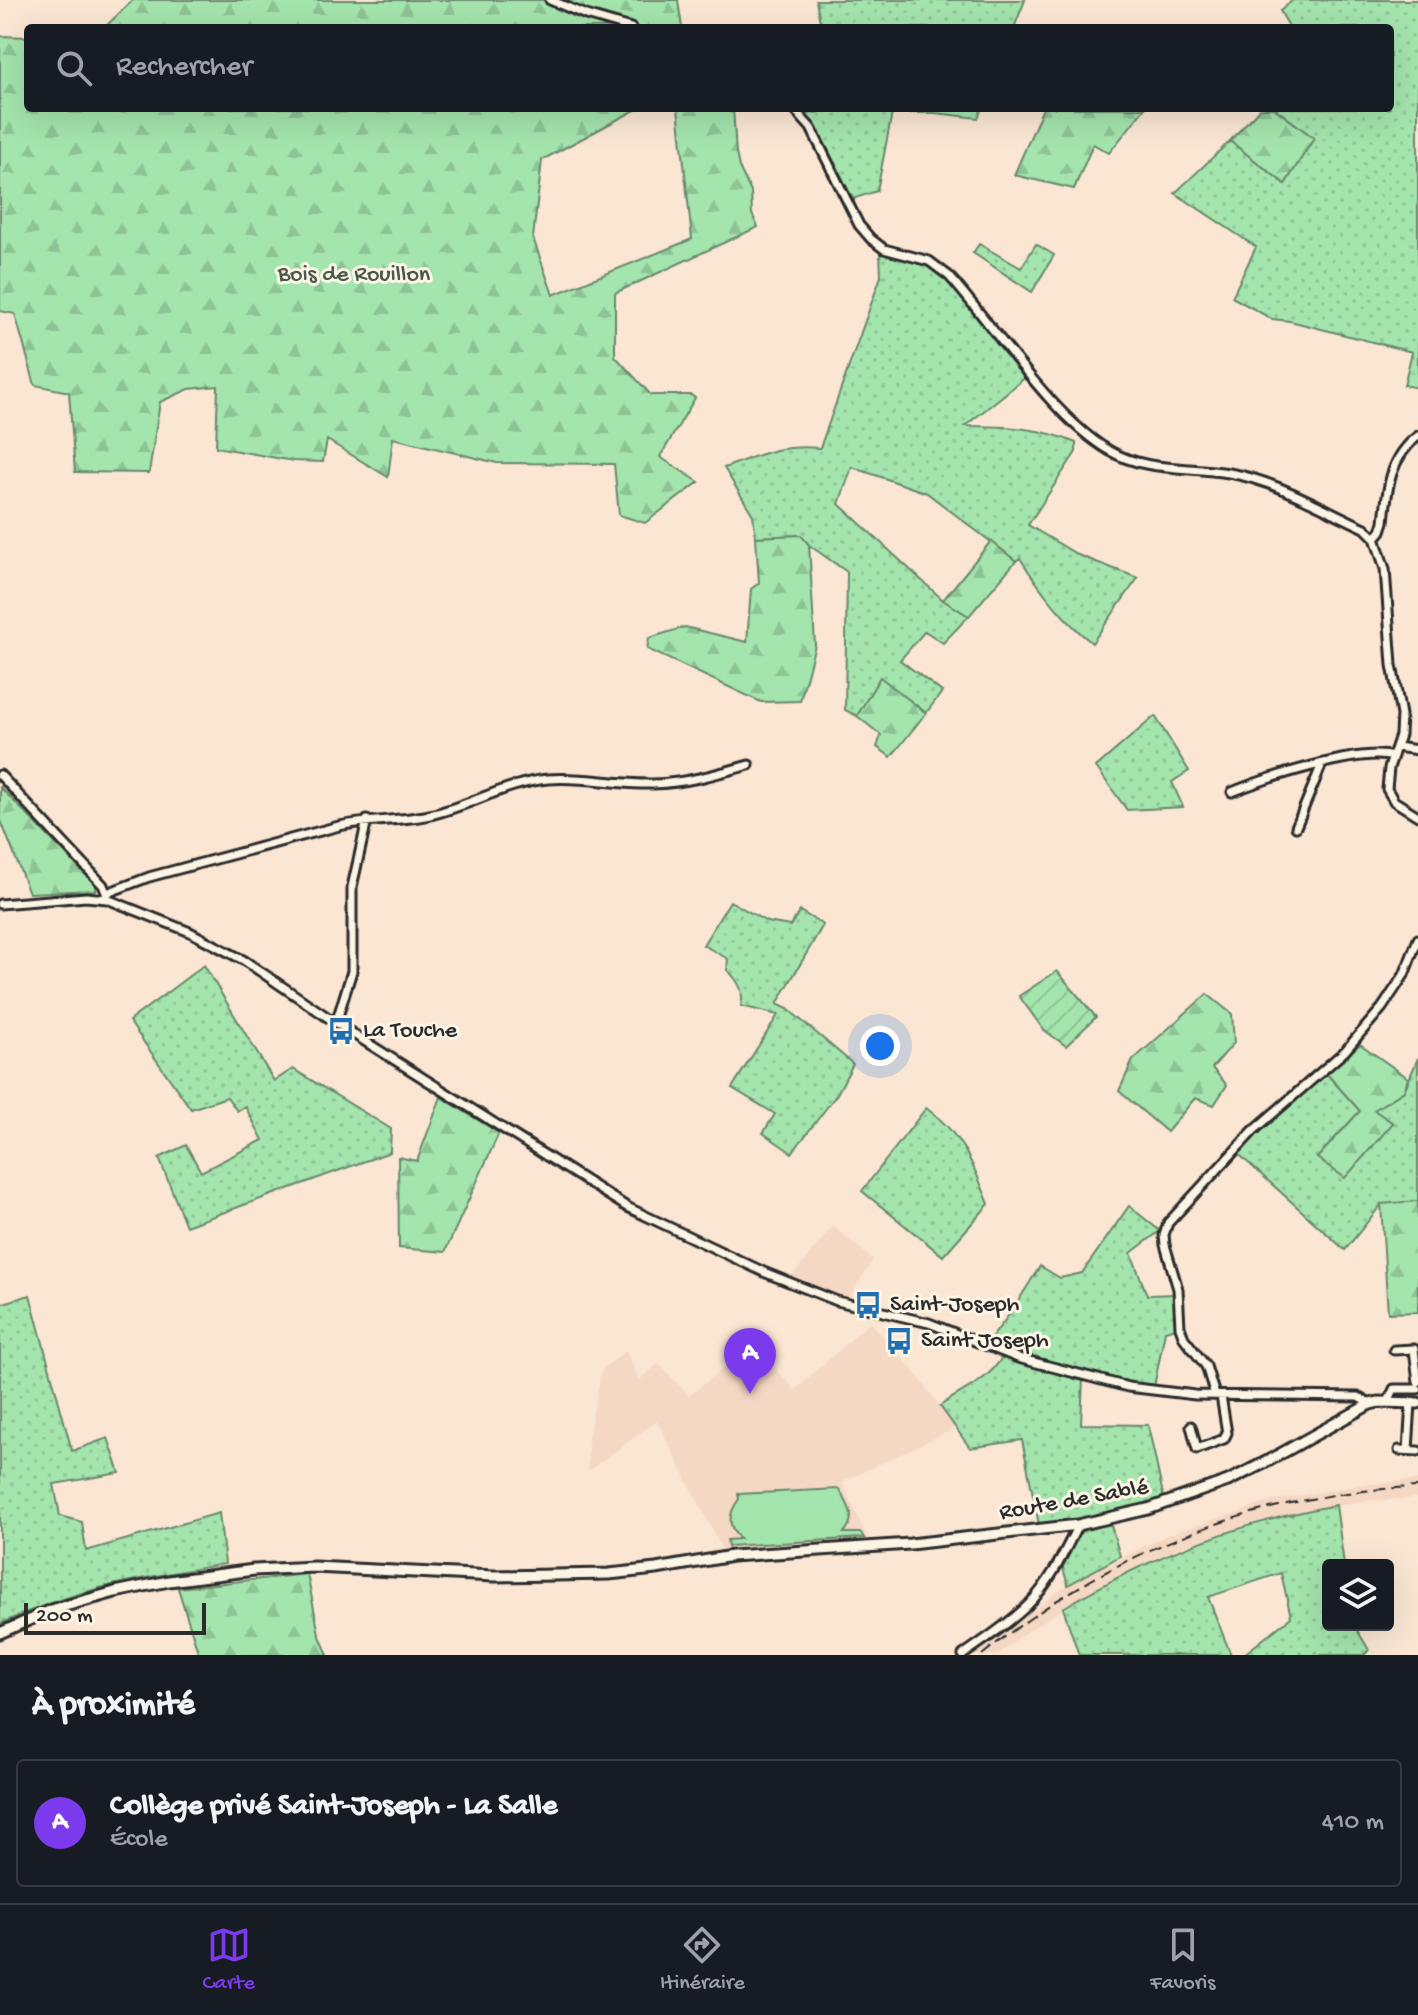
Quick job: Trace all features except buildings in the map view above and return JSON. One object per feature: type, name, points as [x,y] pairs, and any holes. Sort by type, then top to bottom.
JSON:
[{"type":"main road","name":"Route de Sablé","points":[[0,1633],[51,1610],[115,1592],[169,1581],[263,1569],[314,1567],[494,1576],[632,1572],[714,1558],[924,1542],[1078,1525],[1156,1507],[1228,1481],[1370,1404],[1414,1403]]},
{"type":"street","points":[[550,0],[617,24]]},
{"type":"street","points":[[797,112],[811,128],[859,225],[871,239],[884,249],[929,261],[949,276],[1063,412],[1107,450],[1142,464],[1230,473],[1271,484],[1365,528],[1375,538],[1385,569],[1392,665],[1399,700],[1400,735],[1386,779],[1387,789],[1394,801],[1418,816]]},
{"type":"street","points":[[1375,538],[1384,522],[1393,465],[1405,445],[1418,436]]},
{"type":"street","points":[[1396,747],[1418,750]]},
{"type":"street","points":[[1232,792],[1272,776],[1322,764],[1372,756],[1392,757]]},
{"type":"street","points":[[1296,827],[1322,764]]},
{"type":"street","points":[[0,904],[107,896],[185,866],[367,820],[423,816],[525,782],[552,779],[675,783],[749,765]]},
{"type":"street","points":[[0,775],[103,885],[107,896],[219,947],[627,1207],[766,1273],[837,1301],[929,1323],[1018,1358],[1083,1377],[1153,1392],[1358,1397],[1370,1404]]},
{"type":"street","points":[[336,1023],[352,971],[352,887],[367,820]]},
{"type":"street","points":[[1191,1426],[1197,1449],[1224,1439],[1227,1433],[1218,1395],[1206,1366],[1184,1338],[1180,1327],[1178,1289],[1165,1245],[1168,1223],[1253,1131],[1345,1051],[1382,1008],[1404,975],[1418,939]]},
{"type":"street","points":[[1394,1350],[1414,1349],[1418,1382]]},
{"type":"street","points":[[1388,1402],[1394,1389],[1418,1389]]},
{"type":"street","points":[[1408,1450],[1414,1403]]},
{"type":"street","points":[[1399,1450],[1418,1451]]},
{"type":"street","points":[[963,1655],[1035,1598],[1078,1525]]},
{"type":"shaded area","points":[[833,1226],[873,1260],[848,1299],[790,1279]]},
{"type":"shaded area","points":[[870,1322],[919,1377],[955,1428],[842,1482],[868,1539],[723,1551],[657,1421],[588,1471],[588,1437],[602,1369],[626,1351],[639,1380],[659,1364],[689,1396],[752,1345],[795,1390]]},
{"type":"shaded area","points":[[1418,1480],[1418,1498],[1367,1501],[1302,1511],[1186,1545],[1092,1590],[1022,1635],[998,1655],[973,1655],[1067,1585],[1167,1535],[1276,1500],[1360,1485]]},
{"type":"green space","points":[[133,0],[678,0],[681,24],[108,24]]},
{"type":"green space","points":[[816,0],[1025,0],[1016,24],[820,24]]},
{"type":"green space","points":[[1293,0],[1418,0],[1418,388],[1404,385],[1412,352],[1272,319],[1232,297],[1256,247],[1175,193],[1230,141],[1285,184],[1314,138],[1279,112],[1394,112],[1394,24],[1288,24],[1280,11]]},
{"type":"green space","name":"Bois de Rouillon","points":[[0,36],[24,37],[24,112],[632,112],[542,160],[533,238],[553,295],[692,239],[678,112],[733,112],[739,167],[751,192],[752,214],[758,227],[615,293],[615,356],[651,395],[691,395],[695,398],[660,457],[699,482],[645,523],[619,515],[614,464],[497,463],[393,438],[388,477],[327,440],[323,462],[293,461],[216,447],[218,386],[189,389],[160,402],[149,473],[75,472],[69,392],[35,385],[15,314],[0,311]]},
{"type":"green space","points":[[820,112],[980,112],[978,118],[935,113],[892,113],[877,191],[854,201],[822,138],[804,115]]},
{"type":"green space","points":[[1041,112],[1142,112],[1109,153],[1093,144],[1074,189],[1014,175]]},
{"type":"green space","points":[[1256,112],[1279,112],[1314,138],[1285,184],[1230,141]]},
{"type":"green space","points":[[979,244],[1021,268],[1036,244],[1054,255],[1032,292],[973,253]]},
{"type":"green space","points":[[880,252],[933,268],[953,285],[1026,377],[965,426],[1035,431],[1076,443],[1076,452],[1028,525],[1078,555],[1138,578],[1092,643],[1052,604],[1020,558],[1016,561],[927,493],[852,467],[839,504],[943,600],[969,616],[943,643],[925,631],[900,660],[942,692],[926,713],[880,678],[857,716],[845,710],[847,572],[809,545],[801,535],[756,537],[753,515],[724,468],[782,449],[820,448],[881,276]]},
{"type":"green space","points":[[801,535],[809,545],[815,645],[800,701],[761,702],[647,649],[649,638],[685,627],[747,642],[751,589],[759,583],[756,537]]},
{"type":"green space","points":[[991,541],[1016,561],[969,616],[943,600]]},
{"type":"green space","points":[[880,677],[926,713],[891,757],[877,747],[881,735],[857,716]]},
{"type":"green space","points":[[1155,716],[1189,771],[1172,782],[1183,807],[1127,810],[1096,767]]},
{"type":"green space","points":[[0,787],[95,884],[95,890],[29,893],[0,818]]},
{"type":"green space","points":[[730,901],[767,922],[790,926],[800,911],[823,925],[777,1004],[788,1009],[853,1064],[837,1094],[792,1153],[763,1133],[775,1114],[732,1088],[778,1015],[741,1006],[741,991],[727,970],[728,959],[703,945]]},
{"type":"green space","points":[[204,965],[274,1081],[293,1069],[391,1129],[390,1152],[186,1226],[159,1158],[186,1145],[201,1172],[263,1140],[245,1106],[237,1111],[227,1097],[191,1109],[129,1021]]},
{"type":"green space","points":[[1057,971],[1096,1017],[1066,1046],[1043,1029],[1019,996]]},
{"type":"green space","points":[[1207,994],[1232,1014],[1234,1043],[1212,1068],[1227,1085],[1214,1105],[1195,1098],[1167,1132],[1119,1091],[1133,1060]]},
{"type":"green space","points":[[1360,1044],[1408,1078],[1404,1091],[1374,1110],[1393,1123],[1345,1178],[1317,1158],[1360,1111],[1327,1074]]},
{"type":"green space","points":[[1418,1058],[1418,1201],[1381,1205],[1345,1250],[1234,1150],[1252,1127],[1313,1071],[1327,1074],[1360,1111],[1317,1158],[1393,1123],[1373,1110],[1404,1091]]},
{"type":"green space","points":[[441,1097],[499,1133],[445,1252],[399,1248],[398,1157],[417,1161]]},
{"type":"green space","points":[[926,1108],[957,1139],[972,1163],[989,1204],[943,1256],[862,1191]]},
{"type":"green space","points":[[1418,1201],[1418,1312],[1388,1313],[1381,1204]]},
{"type":"green space","points":[[1129,1206],[1160,1231],[1131,1253],[1147,1295],[1176,1294],[1176,1328],[1165,1331],[1153,1392],[1083,1378],[1081,1424],[1148,1425],[1165,1504],[1110,1522],[1120,1556],[1068,1585],[1059,1555],[1069,1537],[1067,1532],[1041,1535],[1022,1440],[970,1448],[940,1406],[986,1376],[1000,1360],[1007,1349],[989,1341],[1040,1266],[1060,1278],[1082,1273]]},
{"type":"green space","points":[[30,1295],[72,1451],[108,1438],[120,1473],[54,1484],[60,1516],[82,1522],[86,1551],[219,1513],[225,1564],[138,1579],[83,1593],[0,1624],[0,1304]]},
{"type":"green space","points":[[839,1489],[851,1516],[844,1533],[861,1533],[864,1538],[728,1546],[727,1540],[740,1539],[730,1520],[739,1499],[738,1494]]},
{"type":"green space","points":[[1336,1505],[1343,1559],[1322,1559],[1322,1631],[1358,1631],[1369,1650],[1364,1655],[1243,1655],[1291,1617],[1281,1573],[1208,1597],[1231,1655],[1079,1655],[1063,1608],[1161,1557],[1229,1532]]},
{"type":"green space","points":[[307,1574],[319,1634],[328,1655],[199,1655],[178,1588]]},
{"type":"railway","points":[[982,1655],[1029,1619],[1079,1587],[1186,1535],[1300,1501],[1418,1487]]},
{"type":"place","name":"La Touche","points":[[341,1031]]},
{"type":"place","name":"Saint-Joseph","points":[[868,1305]]},
{"type":"place","name":"Saint Joseph","points":[[899,1341]]},
{"type":"place","name":"Collège privé Saint-Joseph - La Salle","points":[[750,1394]]}]
